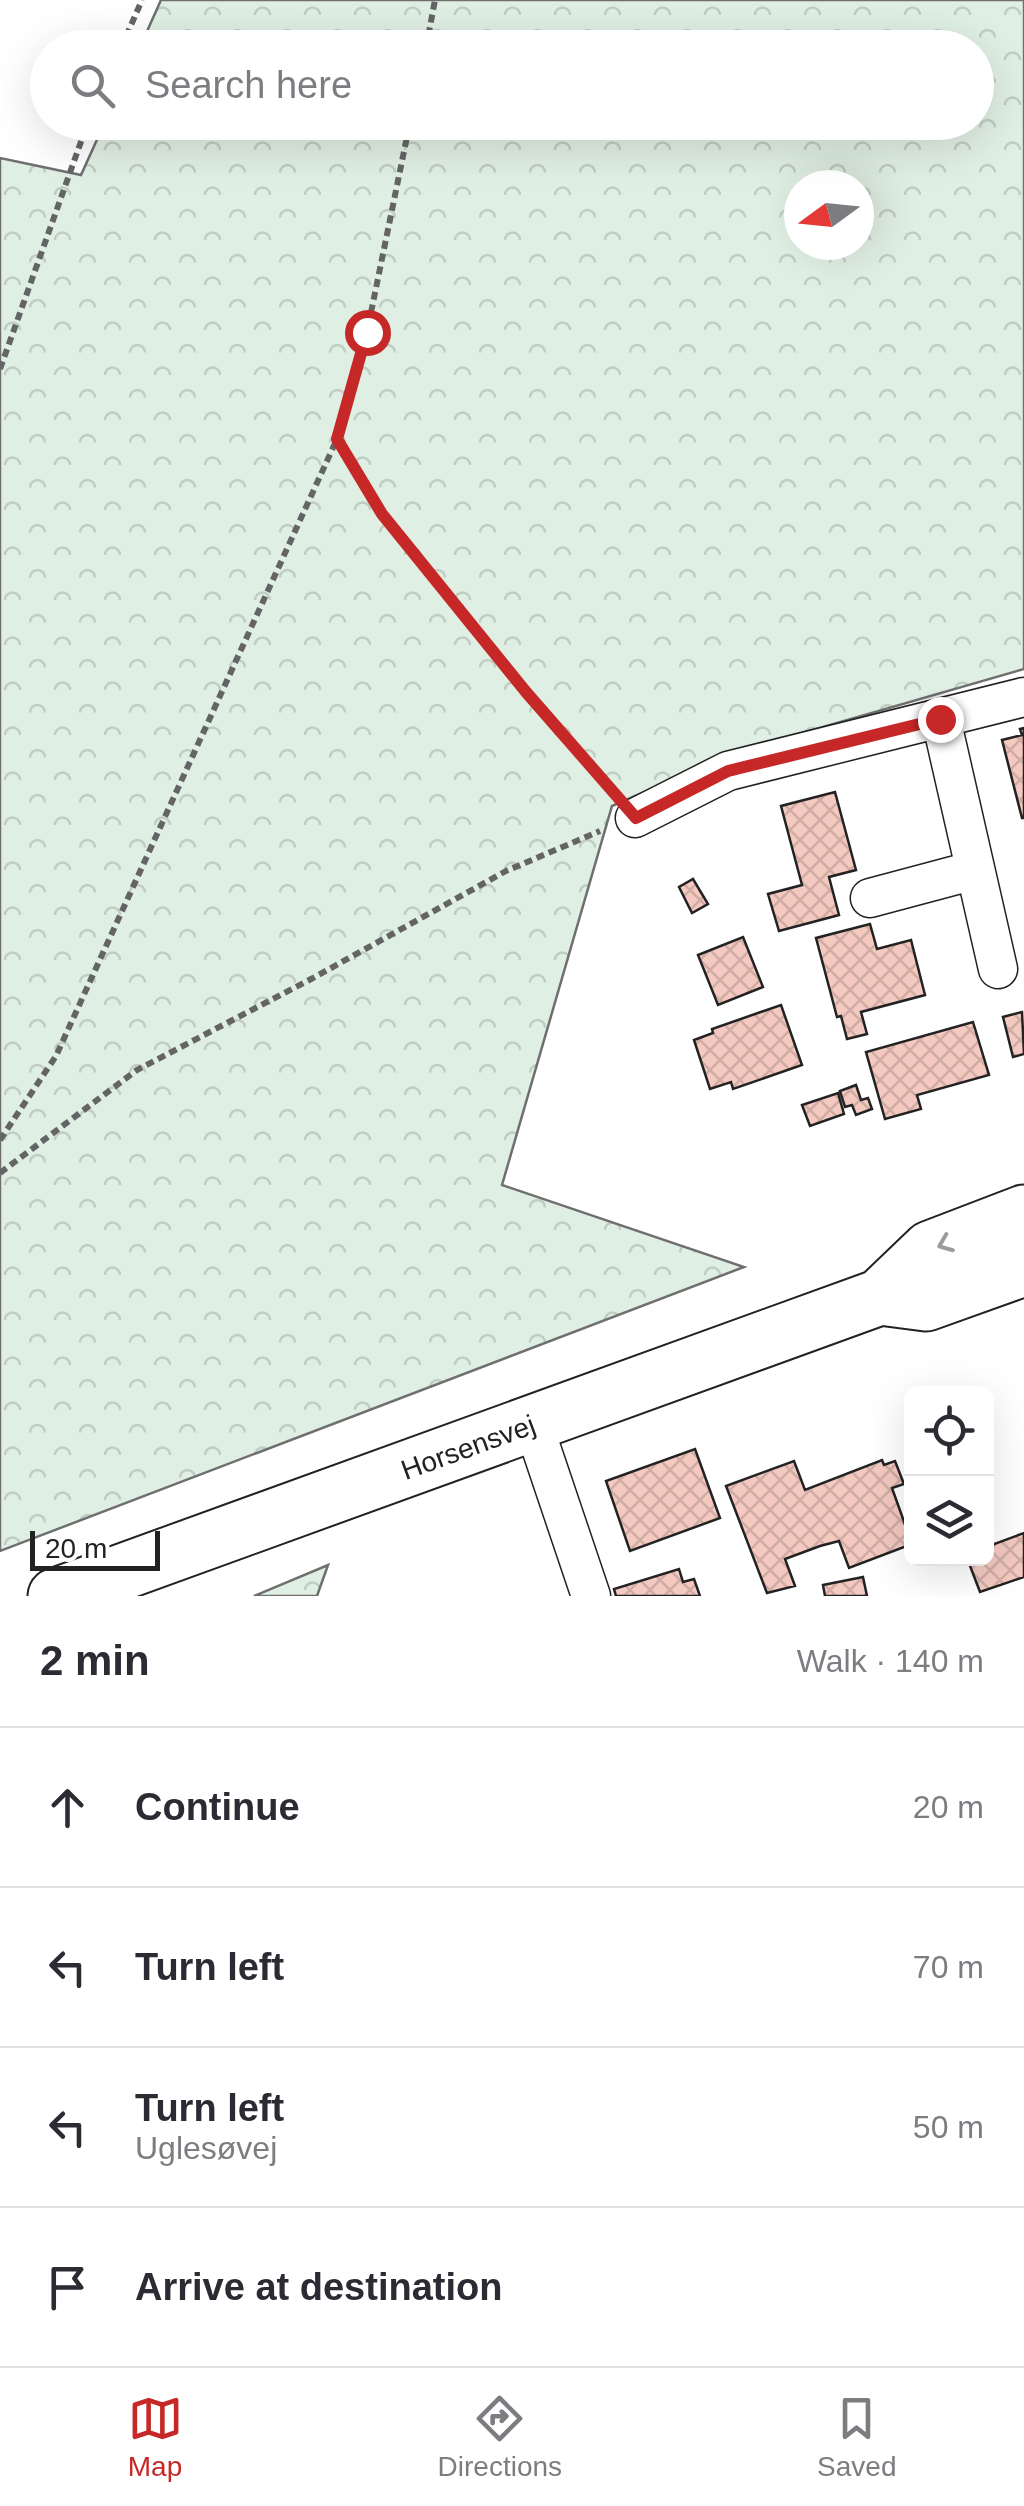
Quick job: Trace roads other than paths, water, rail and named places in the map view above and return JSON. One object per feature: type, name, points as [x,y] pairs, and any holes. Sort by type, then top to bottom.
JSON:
[{"type":"main road","name":"Horsensvej","points":[[56,1596],[880,1298],[930,1249],[1024,1213]]},
{"type":"main road","name":"Horsensvej","points":[[880,1298],[926,1303],[1024,1268]]},
{"type":"street","points":[[636,818],[728,771],[1024,697]]},
{"type":"street","points":[[940,719],[998,970]]},
{"type":"street","points":[[870,898],[975,870]]},
{"type":"street","points":[[533,1424],[591,1596]]}]
